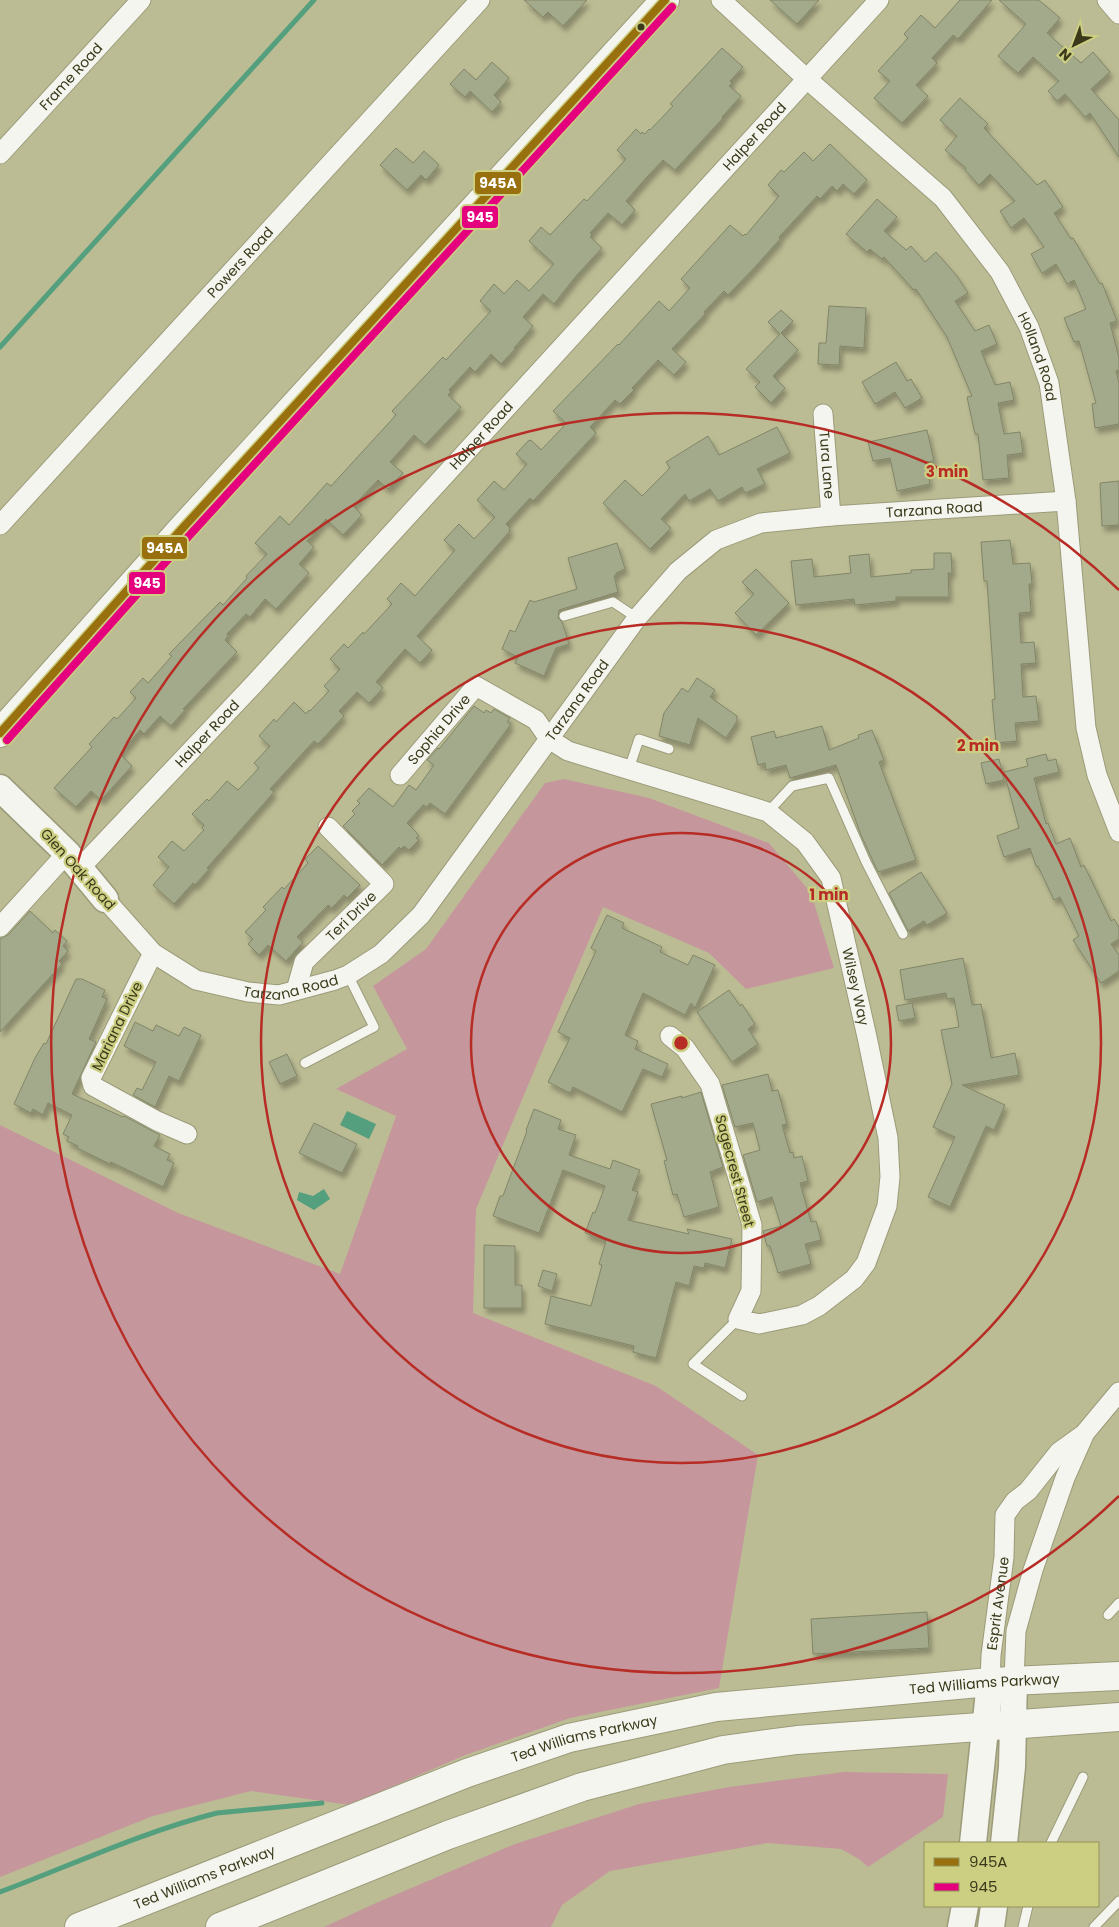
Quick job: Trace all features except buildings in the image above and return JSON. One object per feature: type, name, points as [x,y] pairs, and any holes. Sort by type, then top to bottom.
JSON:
[{"type":"main road","points":[[0,733],[181,530],[665,0]]},
{"type":"main road","name":"Glen Oak Road","points":[[0,788],[74,860],[105,899]]},
{"type":"main road","name":"Ted Williams Parkway","points":[[79,1927],[467,1773],[569,1738],[716,1707],[1002,1681],[1119,1676]]},
{"type":"main road","name":"Esprit Avenue","points":[[1002,1681],[1014,1724],[1012,1767],[1004,1842]]},
{"type":"main road","name":"Esprit Avenue","points":[[973,1842],[985,1726],[1002,1681]]},
{"type":"main road","points":[[220,1927],[448,1835],[582,1787],[723,1750],[797,1740],[1119,1717]]},
{"type":"main road","points":[[961,1927],[965,1907]]},
{"type":"main road","points":[[991,1927],[994,1907]]},
{"type":"street","name":"Frame Road","points":[[0,154],[141,0]]},
{"type":"street","name":"Powers Road","points":[[0,525],[480,0]]},
{"type":"street","name":"Holland Road","points":[[721,0],[807,79],[943,198],[1000,272],[1029,326],[1049,383],[1066,501],[1086,728],[1097,775],[1119,832]]},
{"type":"street","name":"Halper Road","points":[[0,927],[74,860],[255,683],[878,0]]},
{"type":"street","points":[[1106,0],[1119,14]]},
{"type":"street","name":"Tura Lane","points":[[823,414],[831,516]]},
{"type":"street","name":"Tarzana Road","points":[[153,953],[196,980],[248,992],[279,994],[348,975],[381,954],[421,915],[637,618],[678,571],[716,540],[761,523],[831,516],[1066,501]]},
{"type":"street","name":"Sophia Drive","points":[[400,775],[476,686],[536,720],[550,739]]},
{"type":"street","name":"Wilsey Way","points":[[550,739],[568,750],[768,812],[805,842],[831,878],[888,1138],[890,1178],[887,1206],[866,1263],[854,1279],[820,1306],[802,1315],[759,1324],[738,1319]]},
{"type":"street","name":"Teri Drive","points":[[296,990],[304,962],[384,884],[328,828]]},
{"type":"street","name":"Glen Oak Road","points":[[105,899],[153,953]]},
{"type":"street","name":"Mariana Drive","points":[[153,953],[91,1078],[93,1086],[157,1121],[187,1134]]},
{"type":"street","name":"Sagecrest Street","points":[[670,1036],[685,1048],[710,1084],[752,1225],[750,1290],[738,1319]]},
{"type":"street","name":"Esprit Avenue","points":[[1002,1681],[992,1655],[1004,1557],[1005,1515],[1014,1501],[1028,1491],[1059,1452],[1084,1434],[1119,1392]]},
{"type":"street","name":"Esprit Avenue","points":[[1002,1681],[1033,1570],[1084,1434]]},
{"type":"street","points":[[1028,1491],[1056,1505]]},
{"type":"lane","points":[[564,616],[613,602],[637,618]]},
{"type":"lane","points":[[629,769],[639,739],[669,749]]},
{"type":"lane","points":[[768,812],[792,786],[829,778],[866,862],[903,934]]},
{"type":"lane","points":[[305,1063],[374,1027],[348,975]]},
{"type":"lane","points":[[738,1319],[693,1364],[742,1396]]},
{"type":"lane","points":[[1108,1615],[1119,1602]]},
{"type":"lane","points":[[1051,1842],[1083,1777]]},
{"type":"lane","points":[[1094,1927],[1119,1901]]},
{"type":"lane","points":[[1023,1927],[1028,1907]]},
{"type":"shaded area","points":[[564,779],[649,798],[769,843],[811,893],[834,968],[746,989],[709,953],[603,907],[476,1209],[473,1313],[656,1386],[758,1455],[719,1688],[570,1718],[463,1756],[350,1805],[251,1791],[153,1816],[0,1877],[0,1125],[178,1213],[340,1274],[396,1116],[336,1089],[407,1049],[373,986],[426,949],[545,783]]},
{"type":"shaded area","points":[[347,1111],[376,1124],[369,1139],[340,1125]]},
{"type":"shaded area","points":[[324,1189],[330,1199],[314,1210],[297,1200],[299,1192],[313,1196]]},
{"type":"shaded area","points":[[844,1772],[948,1774],[943,1817],[868,1867],[859,1859],[841,1849],[768,1843],[610,1871],[562,1905],[551,1927],[324,1927],[515,1844],[639,1804],[729,1787]]},
{"type":"waterway","points":[[0,347],[314,0]]},
{"type":"waterway","points":[[0,1892],[134,1839],[217,1813],[322,1803]]},
{"type":"transit line","name":"945A","points":[[0,733],[181,530],[665,0]]},
{"type":"transit line","name":"945","points":[[7,740],[188,537],[672,7]]}]
